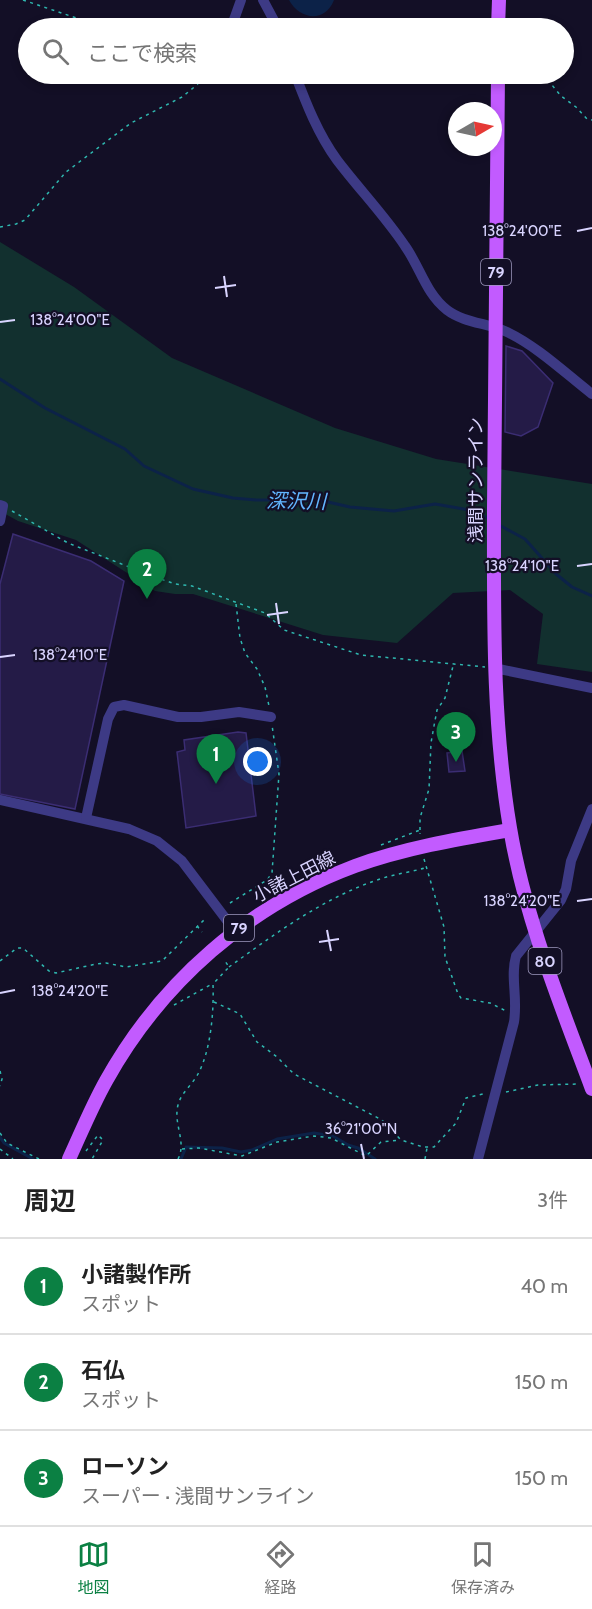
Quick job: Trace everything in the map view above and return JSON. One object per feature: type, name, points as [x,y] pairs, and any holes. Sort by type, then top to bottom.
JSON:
[{"type":"main road","points":[[498,18],[499,0]]},
{"type":"main road","name":"浅間サンライン","points":[[498,84],[494,471],[494,668],[497,737],[510,830],[519,873],[535,931],[590,1084]]},
{"type":"main road","name":"小諸上田線","points":[[69,1159],[106,1081],[125,1050],[160,1004],[201,959],[235,931],[285,898],[356,866],[409,850],[510,830]]},
{"type":"street","points":[[235,18],[241,0]]},
{"type":"street","points":[[263,0],[273,18]]},
{"type":"street","points":[[299,84],[311,116],[336,158],[405,245],[434,297],[445,309],[458,317],[496,327],[520,339],[592,394]]},
{"type":"street","points":[[0,521],[2,505]]},
{"type":"street","points":[[494,668],[592,688]]},
{"type":"street","points":[[86,818],[108,719],[114,707],[124,705],[178,717],[201,717],[239,712],[271,717]]},
{"type":"street","points":[[0,800],[86,818],[146,835],[170,850],[195,876],[235,931]]},
{"type":"street","points":[[478,1159],[515,1015],[513,966],[516,956],[561,900],[566,889],[571,861],[592,809]]},
{"type":"path","points":[[22,0],[76,18]]},
{"type":"path","points":[[0,226],[25,220],[66,172],[131,123],[182,96],[196,84]]},
{"type":"path","points":[[551,84],[561,96],[592,120]]},
{"type":"path","points":[[2,505],[68,543],[167,581],[192,586],[265,612],[284,630],[361,655],[494,668]]},
{"type":"path","points":[[230,903],[267,880],[272,873],[279,774],[265,687],[257,669],[245,653],[236,603]]},
{"type":"path","points":[[420,836],[420,818],[429,789],[431,743],[437,710],[445,698],[453,665]]},
{"type":"path","points":[[379,846],[420,830]]},
{"type":"path","points":[[424,859],[444,927],[445,957],[458,994],[461,998],[490,1003],[515,1015]]},
{"type":"path","points":[[160,1004],[167,1009],[213,984],[230,967],[284,928],[350,891],[381,878],[425,868]]},
{"type":"path","points":[[0,961],[17,948],[23,948],[49,970],[56,973],[96,964],[106,963],[126,967],[155,963],[162,961],[206,918]]},
{"type":"path","points":[[197,926],[202,932]]},
{"type":"path","points":[[225,961],[230,967]]},
{"type":"path","points":[[178,1159],[183,1149],[177,1121],[178,1105],[199,1074],[211,1027],[214,1002],[213,984]]},
{"type":"path","points":[[214,1002],[240,1014],[257,1042],[277,1057],[288,1069],[321,1089],[382,1120],[401,1140]]},
{"type":"path","points":[[0,1071],[2,1079],[0,1086]]},
{"type":"path","points":[[366,1156],[381,1142],[401,1140],[427,1148],[437,1145],[456,1123],[466,1098],[538,1085],[590,1084]]},
{"type":"path","points":[[0,1133],[7,1143],[39,1159]]},
{"type":"path","points":[[86,1151],[98,1135],[103,1140],[92,1159]]},
{"type":"path","points":[[183,1149],[199,1149],[242,1156],[277,1142],[314,1136],[331,1138],[370,1159]]},
{"type":"path","points":[[425,1159],[427,1148]]},
{"type":"path","points":[[0,1149],[13,1159]]},
{"type":"green space","points":[[0,242],[74,287],[172,358],[335,428],[436,459],[592,484],[592,672],[537,664],[543,614],[510,590],[453,593],[397,643],[323,635],[193,594],[155,591],[76,540],[18,521],[0,511]]},
{"type":"water","points":[[289,0],[334,0],[325,13],[312,16],[299,12]]},
{"type":"building","points":[[506,346],[522,351],[553,383],[538,427],[521,436],[505,432]]},
{"type":"building","points":[[13,534],[91,561],[124,581],[75,809],[0,794],[0,584]]},
{"type":"building","points":[[238,732],[246,733],[256,816],[186,828],[177,752],[185,750],[184,740]]},
{"type":"building","points":[[462,751],[465,771],[449,772],[447,753]]},
{"type":"waterway","name":"深沢川","points":[[0,379],[45,408],[125,449],[144,466],[193,489],[233,498],[319,500],[350,507],[394,511],[435,504],[475,511],[491,520]]},
{"type":"waterway","name":"深沢川","points":[[499,525],[525,539],[556,574],[572,587],[592,596]]},
{"type":"waterway","points":[[181,1159],[186,1147],[222,1148],[241,1152],[252,1150],[277,1139],[314,1133],[333,1136],[375,1159]]},
{"type":"waterway","points":[[0,1137],[4,1143],[33,1159]]},
{"type":"place","name":"石仏","points":[[147,599]]},
{"type":"place","name":"ローソン","points":[[456,762]]},
{"type":"place","name":"小諸製作所","points":[[216,784]]}]
